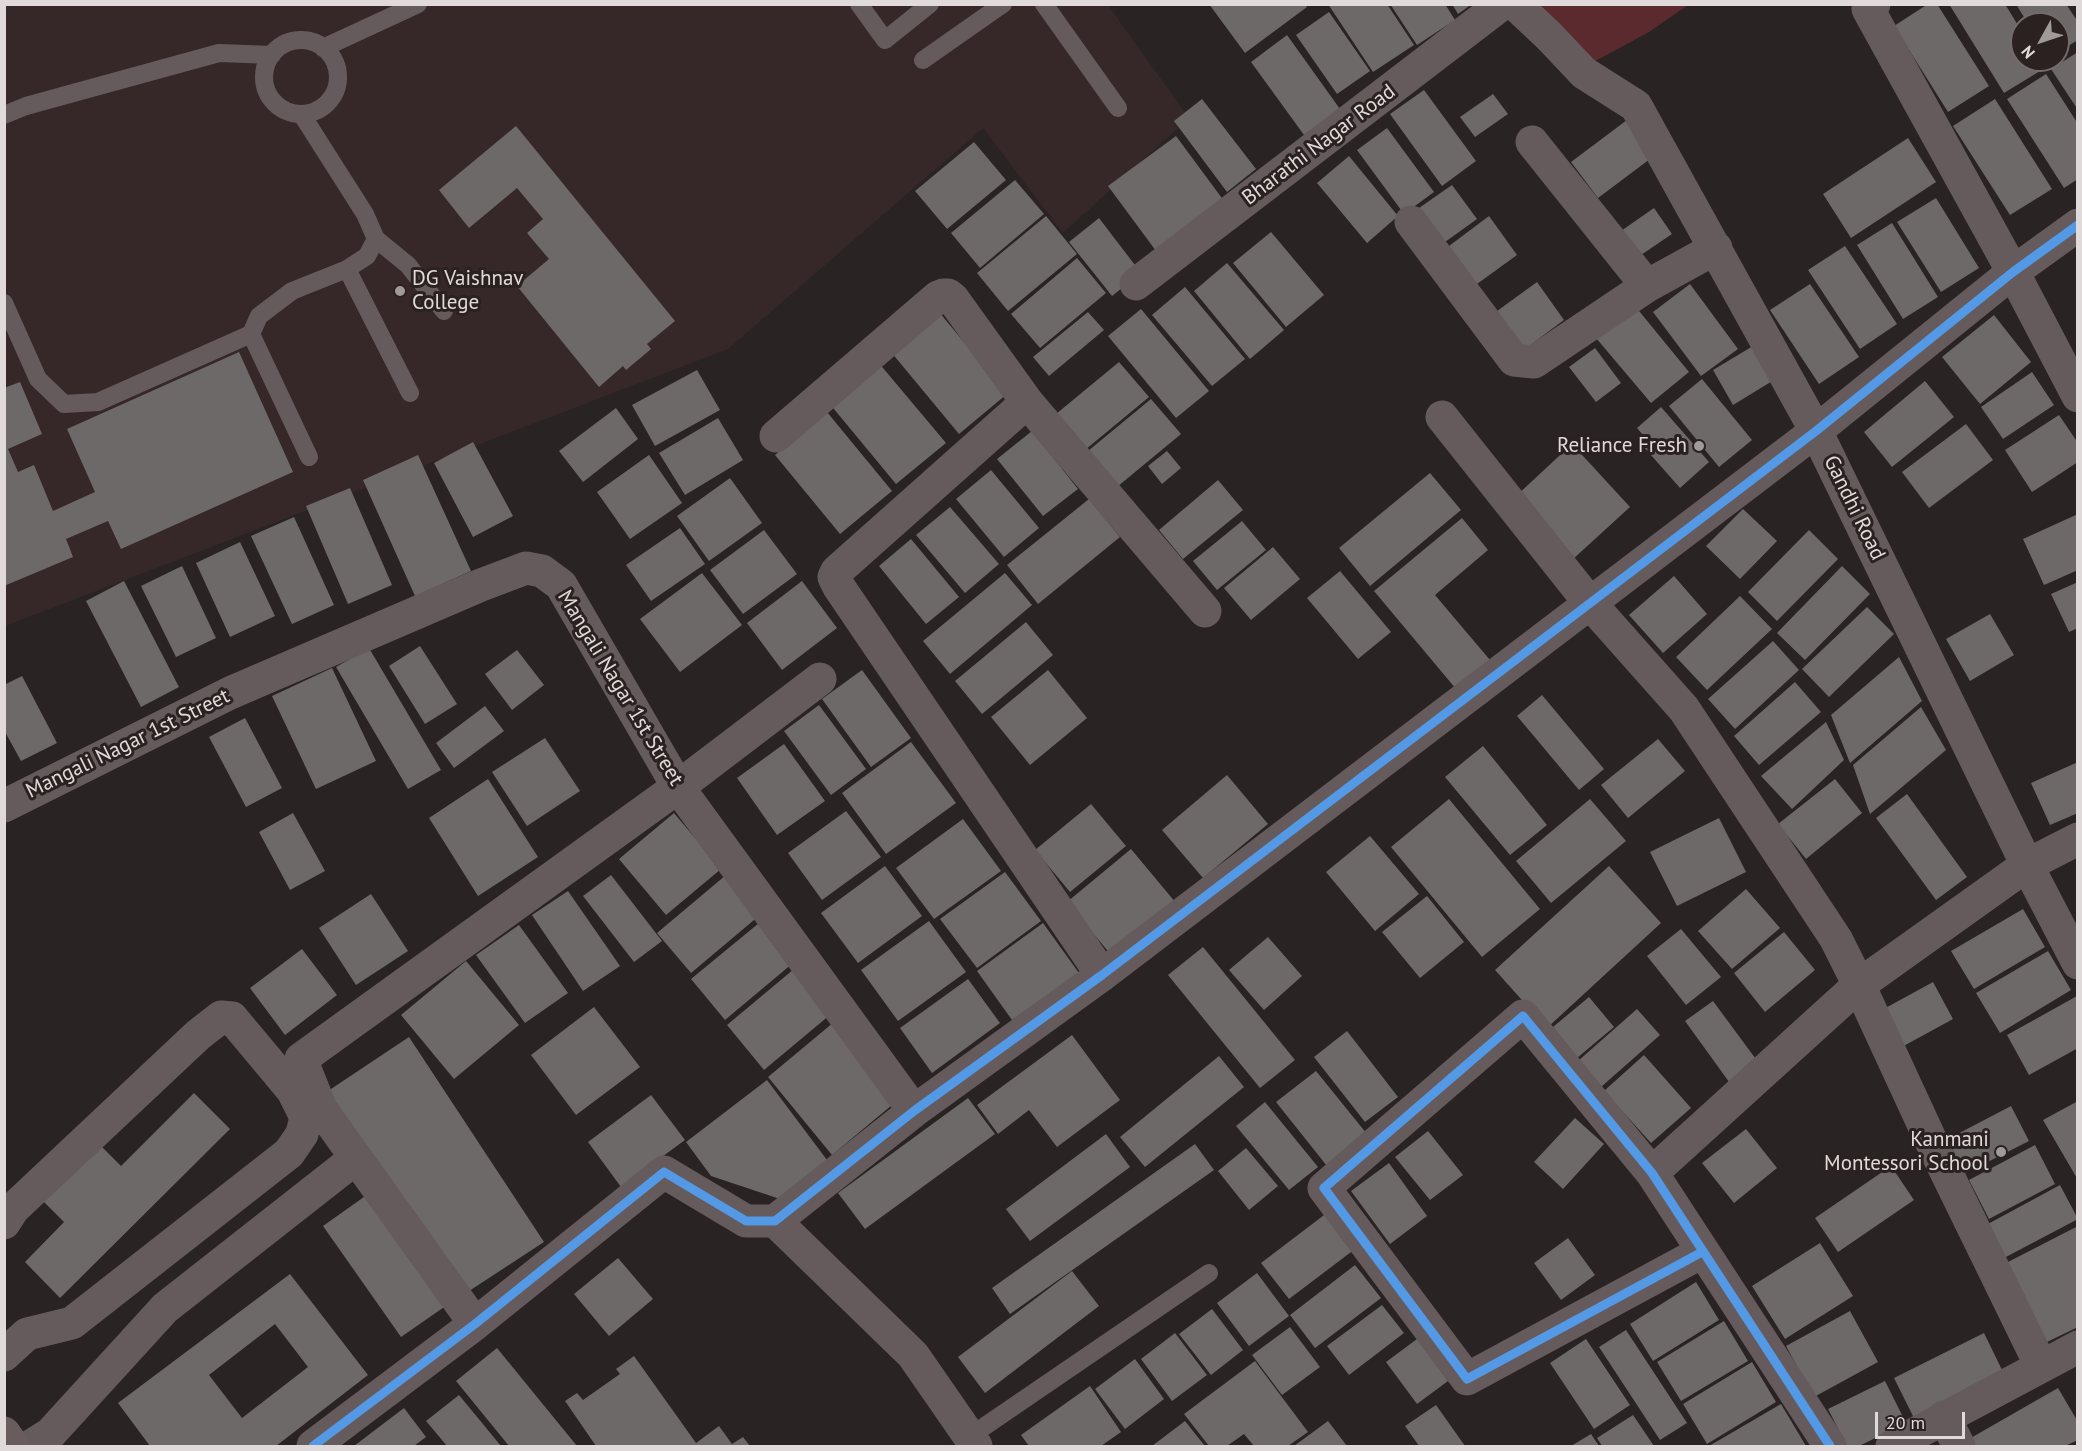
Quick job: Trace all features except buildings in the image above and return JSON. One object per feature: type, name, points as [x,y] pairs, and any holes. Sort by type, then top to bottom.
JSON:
[{"type":"main road","points":[[4,1433],[14,1446]]},
{"type":"street","name":"Bharathi Nagar Road","points":[[1136,284],[1502,4]]},
{"type":"street","name":"Gandhi Road","points":[[1515,4],[1584,73],[1636,106],[1816,431],[2027,864],[2078,963]]},
{"type":"street","points":[[1869,6],[2078,396]]},
{"type":"street","points":[[1532,142],[1647,286]]},
{"type":"street","points":[[1411,222],[1514,360],[1534,362],[1647,286],[1716,248]]},
{"type":"street","points":[[314,1446],[475,1324],[663,1172],[747,1221],[775,1221],[914,1111],[1102,975],[1816,431],[2013,272],[2078,225]]},
{"type":"street","points":[[776,436],[943,294],[953,299],[1027,402],[1205,611]]},
{"type":"street","points":[[1027,402],[837,571],[834,577],[1102,975]]},
{"type":"street","points":[[1443,417],[1589,602],[1684,709],[1836,939],[2041,1366]]},
{"type":"street","name":"Mangali Nagar 1st Street","points":[[4,806],[230,693],[526,568],[542,571],[561,585],[678,788],[914,1111]]},
{"type":"street","points":[[475,1324],[321,1109],[301,1059],[678,788],[820,679]]},
{"type":"street","points":[[1652,1173],[1859,985],[2027,864],[2078,839]]},
{"type":"street","points":[[1702,1252],[1467,1379],[1324,1188],[1523,1016],[1652,1173],[1830,1446]]},
{"type":"street","points":[[4,1223],[13,1209],[198,1035],[221,1017],[232,1018],[293,1091],[306,1117],[302,1134],[289,1153],[72,1323],[27,1334],[4,1354]]},
{"type":"street","points":[[31,1446],[50,1434],[165,1308],[356,1158]]},
{"type":"street","points":[[775,1221],[913,1355],[973,1442]]},
{"type":"street","points":[[1892,1446],[2078,1347]]},
{"type":"street","points":[[1944,1417],[1959,1446]]},
{"type":"lane","points":[[323,48],[418,4]]},
{"type":"lane","points":[[859,4],[885,40],[930,4]]},
{"type":"lane","points":[[923,60],[1003,4]]},
{"type":"lane","points":[[1044,4],[1118,108]]},
{"type":"lane","points":[[304,40],[316,43],[334,60],[338,73],[338,86],[333,97],[325,106],[314,112],[302,115],[290,113],[271,99],[266,89],[264,77],[266,65],[272,55],[280,47],[291,42],[304,40]]},
{"type":"lane","points":[[4,115],[26,106],[219,53],[272,55]]},
{"type":"lane","points":[[302,115],[365,214],[376,239],[408,265],[444,312]]},
{"type":"lane","points":[[4,303],[38,378],[64,404],[98,402],[251,334],[259,316],[292,291],[347,269],[367,256],[376,239]]},
{"type":"lane","points":[[347,269],[410,393]]},
{"type":"lane","points":[[251,334],[309,457]]},
{"type":"lane","points":[[973,1442],[1209,1273]]},
{"type":"shaded area","name":"DG Vaishnav College","points":[[5,5],[1108,5],[1189,118],[1063,233],[983,128],[728,349],[5,626]]},
{"type":"shaded area","points":[[1528,5],[1688,5],[1649,32],[1590,64]]},
{"type":"cycle path","points":[[313,1446],[475,1324],[664,1172],[746,1221],[775,1221],[914,1111],[1102,975],[1816,431],[2013,272],[2078,225]]},
{"type":"cycle path","points":[[1702,1252],[1467,1379],[1324,1188],[1523,1016],[1652,1173],[1830,1446]]},
{"type":"place","name":"DG Vaishnav College","points":[[400,291]]},
{"type":"place","name":"Reliance Fresh","points":[[1699,446]]},
{"type":"place","name":"Kanmani Montessori School","points":[[2001,1152]]}]
